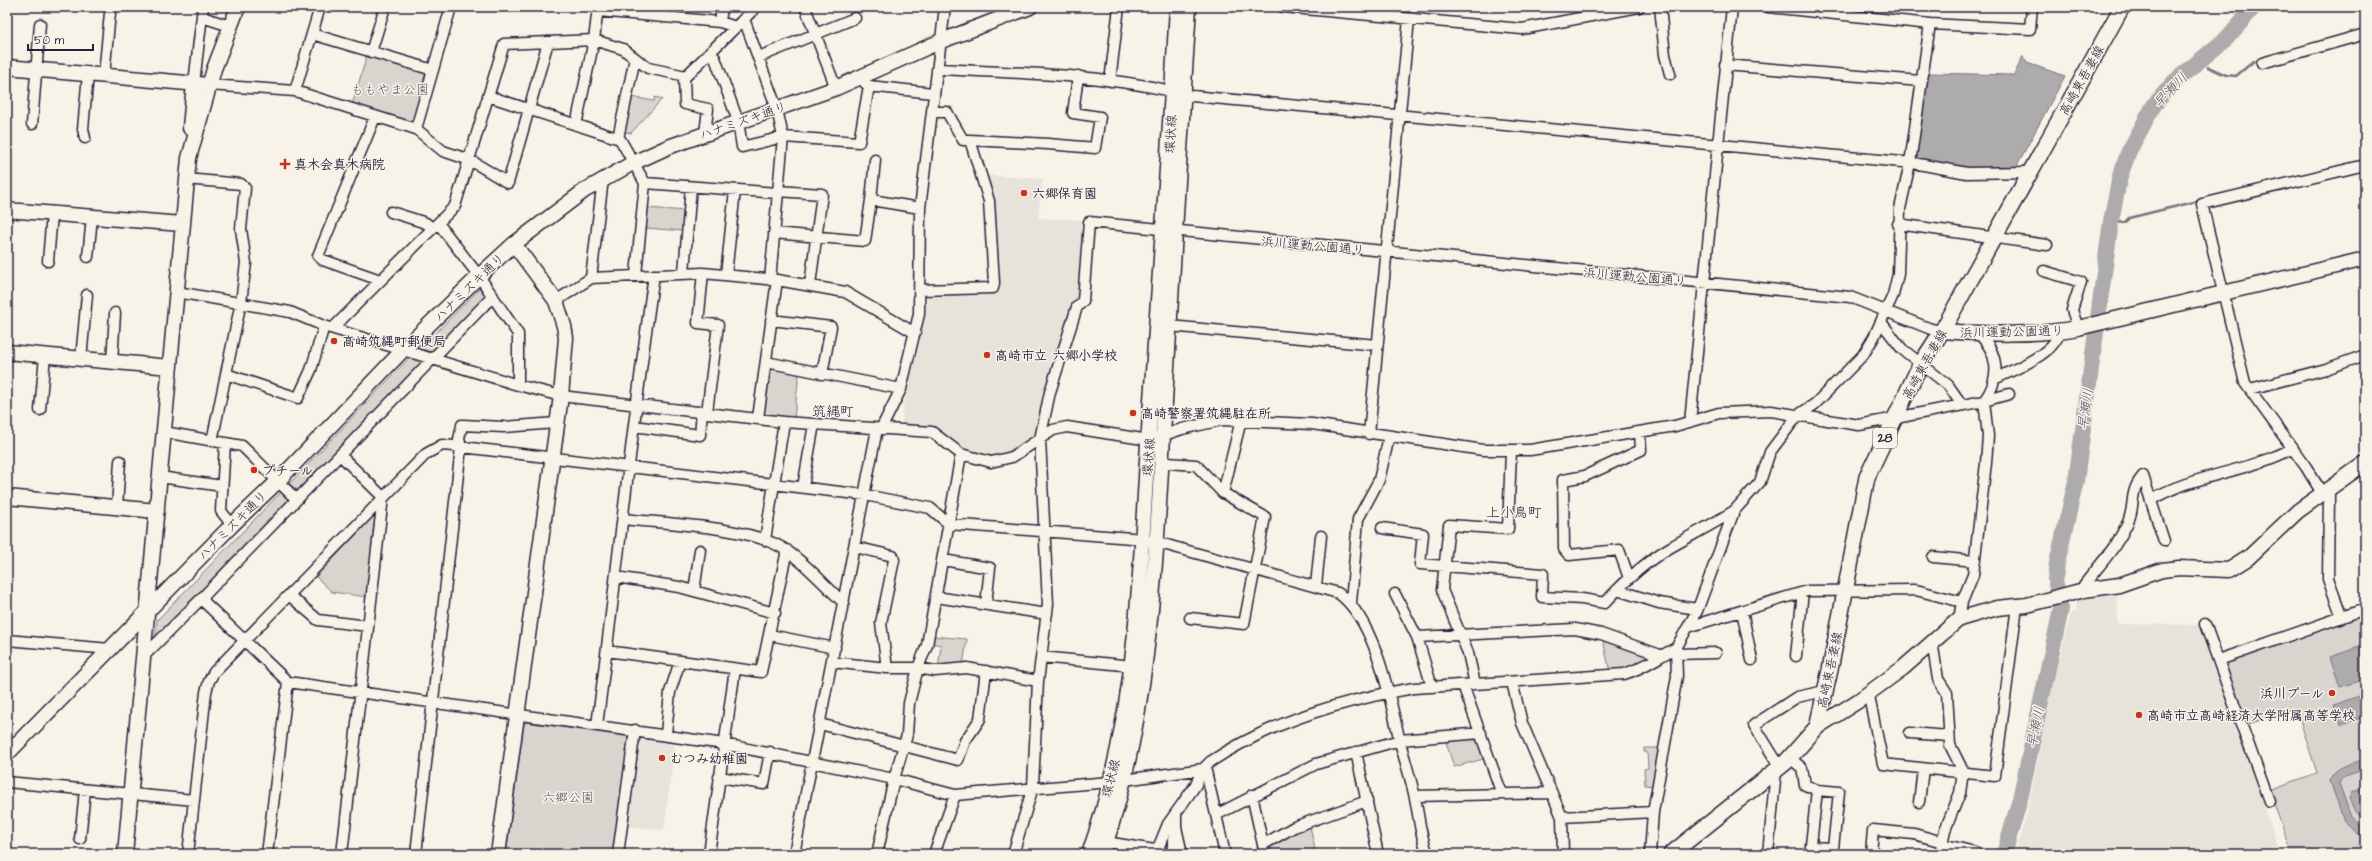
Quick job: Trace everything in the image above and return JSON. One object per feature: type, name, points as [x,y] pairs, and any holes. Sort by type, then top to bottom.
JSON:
[{"type":"main road","name":"高崎東吾妻線","points":[[1671,854],[1782,765],[1817,728],[1867,477],[1920,365],[1942,331],[1993,236],[2122,7]]},
{"type":"street","points":[[189,158],[209,85],[238,7]]},
{"type":"street","points":[[295,91],[320,7]]},
{"type":"street","points":[[371,52],[385,7]]},
{"type":"street","points":[[416,128],[451,7]]},
{"type":"street","points":[[652,16],[662,7]]},
{"type":"street","points":[[720,22],[722,7]]},
{"type":"street","points":[[705,133],[708,109],[685,104],[684,78],[756,7]]},
{"type":"street","points":[[805,7],[836,88]]},
{"type":"street","points":[[794,854],[865,495],[880,428],[901,389],[915,334],[920,290],[920,208],[939,42],[945,7]]},
{"type":"street","name":"ハナミズキ通り","points":[[7,754],[146,611],[278,481],[403,350],[514,244],[584,190],[633,163],[705,133],[836,88],[865,82],[939,42],[1030,7]]},
{"type":"street","points":[[1110,81],[1120,7]]},
{"type":"street","name":"環状線","points":[[1177,7],[1178,92]]},
{"type":"street","name":"環状線","points":[[1104,848],[1124,779],[1144,666],[1149,542],[1149,440],[1169,231],[1178,92],[1189,7]]},
{"type":"street","points":[[1283,7],[1361,10],[1409,19],[1522,29],[1587,12],[1639,7]]},
{"type":"street","points":[[1660,7],[1664,55],[1670,74]]},
{"type":"street","points":[[1690,422],[1732,7]]},
{"type":"street","points":[[1768,7],[1930,24],[2030,29],[2032,7]]},
{"type":"street","points":[[576,125],[594,40],[598,9],[652,16],[720,22],[736,27]]},
{"type":"street","points":[[125,854],[144,656],[146,611],[160,477],[189,158],[194,83],[202,12],[230,26]]},
{"type":"street","points":[[104,76],[110,13]]},
{"type":"street","points":[[758,57],[855,18]]},
{"type":"street","points":[[744,19],[777,109],[783,137],[774,233],[771,320],[758,418]]},
{"type":"street","points":[[1369,434],[1386,252],[1401,115],[1409,19]]},
{"type":"street","points":[[32,124],[35,69],[40,24]]},
{"type":"street","points":[[1382,528],[1423,534],[1420,564],[1543,574],[1542,597],[1582,598],[1605,603],[1629,578],[1670,547],[1695,535],[1734,512],[1760,482],[1770,452],[1797,416],[1815,404],[1863,355],[1881,322],[1893,295],[1898,274],[1900,248],[1898,224],[1910,163],[1930,24]]},
{"type":"street","points":[[312,34],[433,70]]},
{"type":"street","points":[[2262,63],[2365,34]]},
{"type":"street","points":[[226,374],[298,398],[329,327],[380,280],[455,206],[504,44],[594,40],[623,49],[648,68],[686,76]]},
{"type":"street","points":[[7,67],[295,91],[375,117],[416,128],[443,151],[470,160],[508,183],[548,42]]},
{"type":"street","points":[[711,53],[715,58],[738,122],[742,147],[783,137],[859,142],[865,82],[933,93]]},
{"type":"street","points":[[618,138],[635,58]]},
{"type":"street","points":[[1725,65],[1922,81]]},
{"type":"street","points":[[937,69],[1078,76],[1178,92],[1717,146],[1910,163],[1967,173],[2029,172]]},
{"type":"street","points":[[85,138],[83,129],[88,74]]},
{"type":"street","points":[[932,112],[947,112],[963,140],[1095,148],[1100,117],[1073,113],[1078,76]]},
{"type":"street","points":[[488,96],[529,111],[618,138],[645,183],[636,276]]},
{"type":"street","points":[[375,117],[318,256],[323,260],[380,280]]},
{"type":"street","points":[[920,290],[993,288],[989,201],[970,140]]},
{"type":"street","points":[[774,233],[865,240],[875,160]]},
{"type":"street","points":[[2342,617],[2328,579],[2329,495],[2324,491],[2245,383],[2202,204],[2365,165]]},
{"type":"street","points":[[186,179],[244,185],[241,229],[246,263],[241,302],[212,441]]},
{"type":"street","points":[[591,278],[603,179]]},
{"type":"street","points":[[645,183],[735,190],[822,194],[818,237],[810,285]]},
{"type":"street","points":[[684,272],[691,187]]},
{"type":"street","points":[[726,275],[735,190]]},
{"type":"street","points":[[871,200],[920,208]]},
{"type":"street","points":[[7,210],[182,224]]},
{"type":"street","points":[[391,212],[435,226],[479,276],[518,334],[518,385]]},
{"type":"street","points":[[48,261],[52,214]]},
{"type":"street","points":[[88,257],[92,217]]},
{"type":"street","name":"浜川運動公園通り","points":[[1040,439],[1050,392],[1077,307],[1083,301],[1089,222],[1850,297],[1931,329],[1942,331],[1978,333],[2059,332],[2223,293]]},
{"type":"street","points":[[1898,224],[1993,236],[2048,245]]},
{"type":"street","name":"環状線","points":[[1089,854],[1110,782],[1133,666],[1163,435],[1169,326],[1169,231]]},
{"type":"street","points":[[498,854],[556,423],[561,396],[566,338],[556,301],[514,244]]},
{"type":"street","points":[[2223,293],[2365,259]]},
{"type":"street","points":[[2044,271],[2081,282],[2072,310],[2084,327]]},
{"type":"street","points":[[556,301],[591,278],[684,272],[726,275],[810,285],[846,292],[915,334]]},
{"type":"street","points":[[634,426],[700,435],[718,324],[698,323],[703,273]]},
{"type":"street","points":[[597,725],[630,466],[636,403],[654,275]]},
{"type":"street","points":[[177,292],[241,302],[290,312],[329,327],[403,350],[518,385],[561,396],[636,403],[784,422],[932,432],[961,454],[991,462],[1012,457],[1053,430],[1067,427],[1149,440],[1203,423],[1241,420],[1312,424],[1369,434],[1483,450],[1511,451],[1640,432],[1690,422],[1718,412],[1771,411],[1859,425],[1894,420],[1962,405],[1984,402],[2009,394]]},
{"type":"street","points":[[81,359],[87,295]]},
{"type":"street","points":[[144,656],[201,599],[493,296]]},
{"type":"street","points":[[112,362],[115,314]]},
{"type":"street","points":[[771,320],[831,327],[822,374]]},
{"type":"street","points":[[1881,322],[1902,349],[1920,365],[1948,385],[1962,405]]},
{"type":"street","points":[[1169,326],[1378,345]]},
{"type":"street","points":[[1994,379],[2038,357],[2048,348],[2059,332]]},
{"type":"street","points":[[1959,619],[1962,602],[1970,586],[1975,561],[1988,436],[1984,402],[1990,393],[1994,379],[1993,353],[1990,345],[1978,333]]},
{"type":"street","points":[[7,352],[170,367]]},
{"type":"street","points":[[40,410],[45,356]]},
{"type":"street","points":[[2250,389],[2365,356]]},
{"type":"street","points":[[766,362],[901,389]]},
{"type":"street","points":[[1224,494],[1241,420]]},
{"type":"street","points":[[765,540],[784,422]]},
{"type":"street","points":[[416,854],[434,703],[461,447],[459,439],[462,425],[504,427],[556,423]]},
{"type":"street","points":[[803,487],[814,424]]},
{"type":"street","points":[[164,432],[242,446],[296,499]]},
{"type":"street","points":[[1629,578],[1619,550],[1569,555],[1564,550],[1563,480],[1586,476],[1641,450],[1640,432]]},
{"type":"street","points":[[1351,603],[1358,519],[1379,480],[1389,437]]},
{"type":"street","points":[[1013,854],[1033,787],[1038,681],[1047,614],[1046,531],[1040,439]]},
{"type":"street","points":[[225,443],[221,511],[232,525]]},
{"type":"street","points":[[188,854],[209,681],[214,672],[426,454],[434,448],[442,445],[552,456],[865,495],[930,508],[949,524],[1046,531],[1149,542],[1338,593],[1351,603],[1372,643],[1389,692],[1415,796],[1423,844],[1428,854]]},
{"type":"street","points":[[2151,500],[2172,489],[2229,473],[2293,448]]},
{"type":"street","points":[[1475,684],[1468,653],[1442,590],[1443,566],[1448,525],[1508,529],[1511,451]]},
{"type":"street","points":[[877,854],[894,779],[907,735],[909,703],[918,668],[927,645],[961,454]]},
{"type":"street","points":[[340,455],[384,497]]},
{"type":"street","points":[[116,507],[120,461]]},
{"type":"street","points":[[1167,463],[1196,465],[1224,494],[1266,517],[1244,624],[1190,618]]},
{"type":"street","points":[[1817,728],[1903,668],[1932,641],[1959,619],[1997,608],[2060,598],[2084,590],[2119,585],[2162,570],[2179,568],[2229,570],[2239,565],[2275,531],[2324,491],[2365,463]]},
{"type":"street","points":[[2084,590],[2084,585],[2116,546],[2130,517],[2133,491],[2143,476],[2164,540]]},
{"type":"street","points":[[160,477],[222,486]]},
{"type":"street","points":[[7,497],[156,511]]},
{"type":"street","points":[[342,854],[384,497]]},
{"type":"street","points":[[1650,854],[1653,812],[1677,676],[1676,651],[1697,609],[1734,512]]},
{"type":"street","points":[[623,519],[734,532],[765,540],[787,550],[844,603]]},
{"type":"street","points":[[1316,586],[1321,536]]},
{"type":"street","points":[[855,547],[893,556],[894,560],[881,624],[887,668]]},
{"type":"street","points":[[694,591],[700,550]]},
{"type":"street","points":[[607,651],[761,672],[775,613],[787,550]]},
{"type":"street","points":[[1933,558],[1975,561]]},
{"type":"street","points":[[943,560],[990,568],[986,604]]},
{"type":"street","points":[[616,577],[694,591],[775,613]]},
{"type":"street","points":[[1617,590],[1659,603],[1697,609]]},
{"type":"street","points":[[1688,627],[1803,592],[1826,590],[1916,590],[1962,602]]},
{"type":"street","points":[[1796,656],[1803,592]]},
{"type":"street","points":[[1394,594],[1417,637],[1432,687]]},
{"type":"street","points":[[289,595],[318,620],[368,626]]},
{"type":"street","points":[[936,597],[1047,614]]},
{"type":"street","points":[[201,599],[288,682],[666,734],[813,761],[894,779],[955,795],[1033,787],[1110,782],[1204,768]]},
{"type":"street","points":[[1868,692],[1883,764],[1995,776],[2017,606]]},
{"type":"street","points":[[2219,660],[2365,609]]},
{"type":"street","points":[[1742,611],[1752,660]]},
{"type":"street","points":[[2205,624],[2269,801]]},
{"type":"street","points":[[1417,637],[1575,630],[1601,634],[1660,655],[1676,651],[1716,653]]},
{"type":"street","points":[[770,635],[835,648]]},
{"type":"street","points":[[7,640],[110,649]]},
{"type":"street","points":[[1932,641],[1938,679],[1947,693],[1951,751],[1961,767],[1962,773],[1960,793],[1941,847]]},
{"type":"street","points":[[1104,848],[1154,850],[1159,846],[1168,824],[1195,786],[1204,768],[1225,752],[1300,717],[1389,692],[1432,687],[1624,674],[1654,662],[1660,655]]},
{"type":"street","points":[[1041,657],[1133,666]]},
{"type":"street","points":[[666,734],[670,692],[680,661]]},
{"type":"street","points":[[832,662],[887,668],[918,668],[936,671],[967,668],[1038,681]]},
{"type":"street","points":[[709,854],[735,669]]},
{"type":"street","points":[[820,724],[958,760],[965,741],[980,719],[986,671]]},
{"type":"street","points":[[267,854],[288,682]]},
{"type":"street","points":[[1512,682],[1522,723],[1562,817],[1563,854]]},
{"type":"street","points":[[1463,685],[1502,794]]},
{"type":"street","points":[[1768,854],[1782,765],[1754,724],[1797,697],[1825,691]]},
{"type":"street","points":[[618,854],[634,730]]},
{"type":"street","points":[[1216,815],[1252,795],[1316,764],[1400,740],[1481,733]]},
{"type":"street","points":[[1910,733],[1949,736]]},
{"type":"street","points":[[719,777],[764,784],[770,752]]},
{"type":"street","points":[[1356,752],[1378,854]]},
{"type":"street","points":[[1782,765],[1802,768],[1805,785],[1817,790],[1838,792],[1834,848],[1810,850],[1817,790]]},
{"type":"street","points":[[1204,768],[1225,854]]},
{"type":"street","points":[[1919,802],[1923,769]]},
{"type":"street","points":[[7,782],[194,800]]},
{"type":"street","points":[[80,839],[85,790]]},
{"type":"street","points":[[1415,796],[1551,793]]},
{"type":"street","points":[[934,854],[955,795]]},
{"type":"street","points":[[1252,795],[1265,854]]},
{"type":"street","points":[[1264,844],[1294,827],[1367,801]]},
{"type":"street","points":[[1562,817],[1653,812]]},
{"type":"street","points":[[1172,854],[1176,827],[1176,813]]},
{"type":"street","points":[[1176,827],[1182,854]]},
{"type":"street","points":[[1872,854],[1874,830],[1914,834],[1941,847],[1975,852]]},
{"type":"shaded area","points":[[2023,56],[2027,63],[2065,76],[2015,169],[1968,170],[1915,161],[1923,85],[1929,73],[2014,75]]},
{"type":"shaded area","name":"高崎市立 六郷小学校","points":[[984,175],[1043,179],[1038,218],[1085,220],[1078,300],[1037,435],[1006,456],[988,457],[961,450],[937,431],[902,426],[903,408],[922,330],[928,293],[996,290]]},
{"type":"shaded area","name":"高崎市立高崎経済大学附属高等学校","points":[[2117,590],[2118,624],[2200,625],[2281,854],[2014,854],[2026,818],[2053,684],[2071,613],[2076,611],[2077,599]]},
{"type":"shaded area","points":[[2365,645],[2365,679],[2340,687],[2330,657]]},
{"type":"shaded area","points":[[2364,694],[2365,719],[2363,717],[2341,725],[2334,705]]},
{"type":"shaded area","points":[[642,738],[675,742],[664,830],[626,826],[638,741]]},
{"type":"shaded area","points":[[2365,759],[2365,769],[2343,777],[2339,783],[2351,817],[2365,830],[2365,839],[2344,822],[2330,781],[2335,772],[2339,769]]},
{"type":"shaded area","points":[[2365,787],[2365,818],[2354,810],[2349,798],[2352,792]]},
{"type":"green space","name":"ももやま公園","points":[[367,55],[426,74],[414,120],[409,123],[352,105]]},
{"type":"green space","points":[[631,97],[654,101],[655,97],[662,99],[631,133],[625,132]]},
{"type":"green space","points":[[647,208],[686,211],[684,231],[645,228]]},
{"type":"green space","points":[[482,286],[488,296],[433,353],[420,349]]},
{"type":"green space","points":[[410,357],[424,361],[299,491],[289,484]]},
{"type":"green space","points":[[774,367],[799,373],[794,419],[766,416],[764,412],[769,371]]},
{"type":"green space","points":[[282,491],[289,501],[155,637],[157,620]]},
{"type":"green space","points":[[373,517],[375,517],[367,597],[332,592],[316,577]]},
{"type":"green space","name":"浜川プール","points":[[2365,613],[2365,854],[2292,854],[2269,790],[2317,773],[2296,708],[2246,725],[2227,667],[2228,661]]},
{"type":"green space","points":[[932,636],[967,639],[963,666],[938,669],[941,645],[931,643]]},
{"type":"green space","points":[[1603,640],[1651,655],[1652,659],[1639,665],[1610,672]]},
{"type":"green space","name":"六郷公園","points":[[528,721],[626,735],[630,739],[615,854],[506,854],[524,724]]},
{"type":"green space","points":[[1476,736],[1487,758],[1454,767],[1445,739]]},
{"type":"green space","points":[[1644,748],[1660,748],[1653,786],[1645,785],[1644,769],[1648,768],[1647,752],[1644,752]]},
{"type":"green space","points":[[1171,822],[1169,854],[1152,854]]},
{"type":"green space","points":[[1307,825],[1310,826],[1316,854],[1269,854],[1267,847]]},
{"type":"waterway","name":"早瀬川","points":[[2004,854],[2020,799],[2061,609],[2055,579],[2057,563],[2076,481],[2111,221],[2120,176],[2129,151],[2154,105],[2174,82],[2227,38],[2254,7]]},
{"type":"waterway","points":[[2265,57],[2284,52]]},
{"type":"waterway","points":[[2208,67],[2226,75],[2236,76],[2254,61]]},
{"type":"waterway","points":[[2111,221],[2124,223],[2129,218],[2198,201]]},
{"type":"place","name":"真木会真木病院","points":[[285,164]]},
{"type":"place","name":"六郷保育園","points":[[1024,193]]},
{"type":"place","name":"高崎筑縄町郵便局","points":[[334,341]]},
{"type":"place","name":"高崎市立 六郷小学校","points":[[987,355]]},
{"type":"place","name":"高崎警察署筑縄駐在所","points":[[1133,413]]},
{"type":"place","name":"プチール","points":[[254,470]]},
{"type":"place","name":"浜川プール","points":[[2332,693]]},
{"type":"place","name":"高崎市立高崎経済大学附属高等学校","points":[[2139,715]]},
{"type":"place","name":"むつみ幼稚園","points":[[662,758]]},
{"type":"district","name":"筑縄町","points":[[833,411]]},
{"type":"district","name":"上小鳥町","points":[[1514,512]]}]
